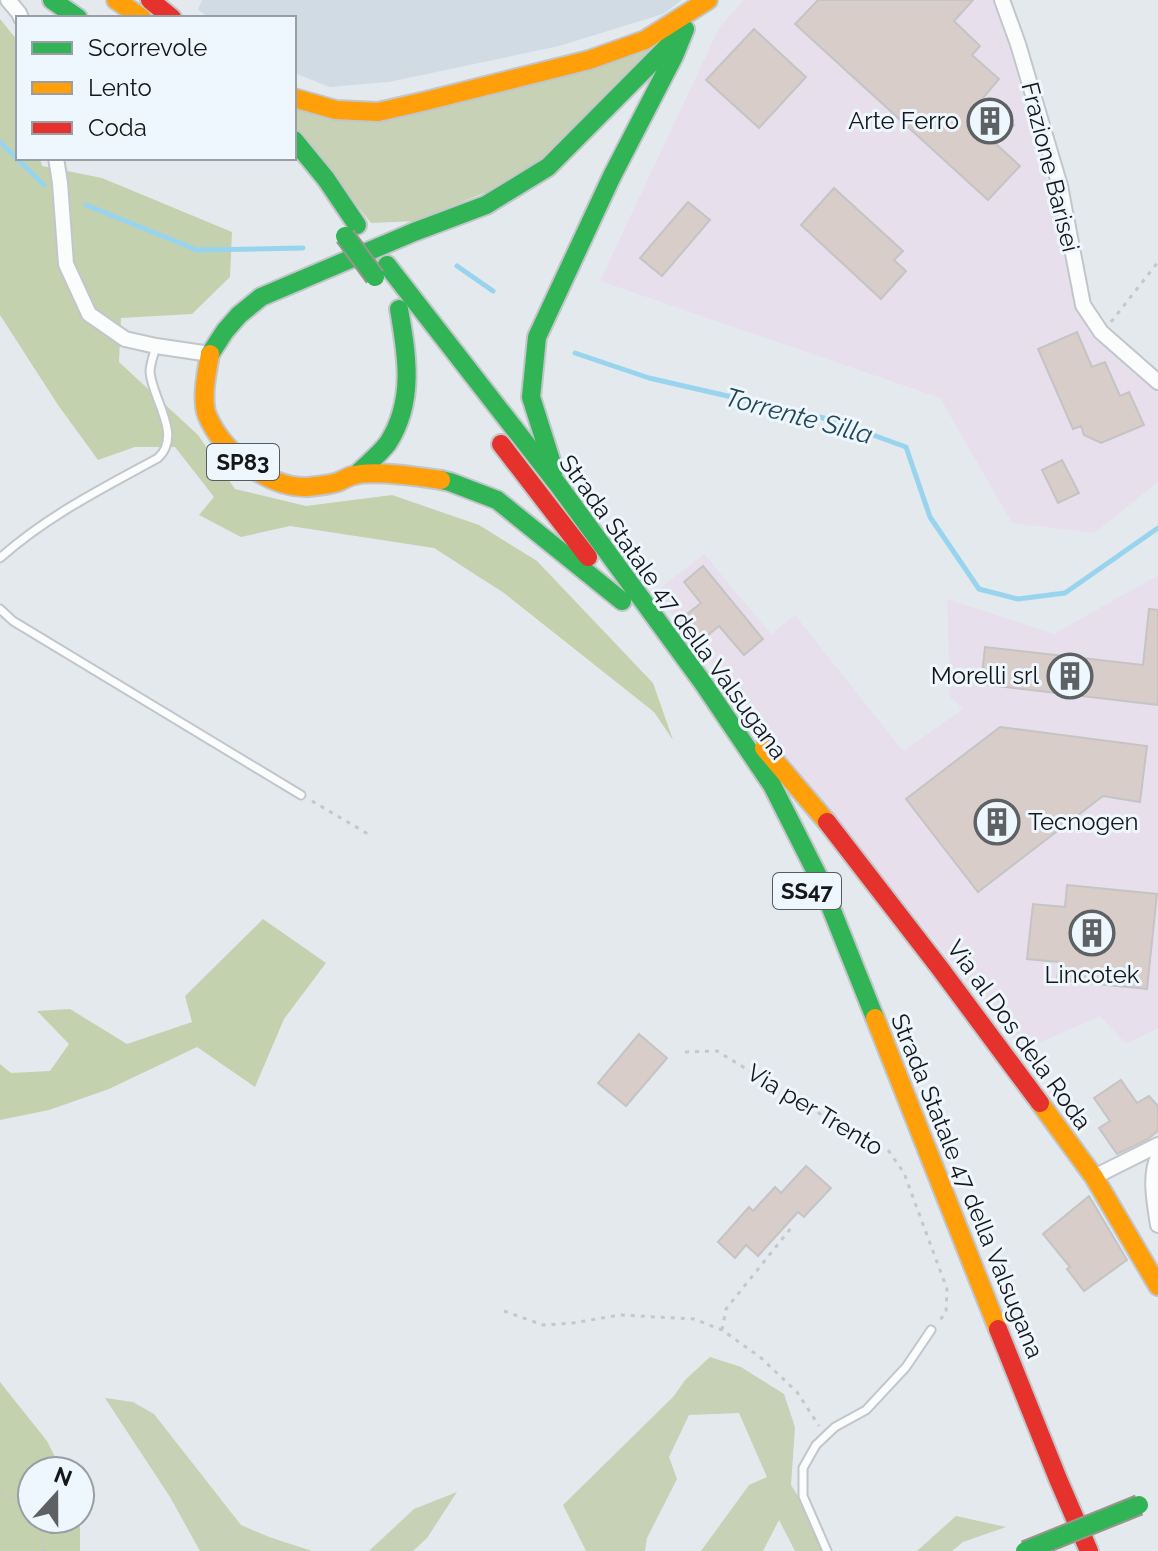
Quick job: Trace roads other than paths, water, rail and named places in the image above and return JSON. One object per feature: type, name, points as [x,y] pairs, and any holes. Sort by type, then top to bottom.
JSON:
[{"type":"main road","points":[[52,0],[75,16]]},
{"type":"main road","points":[[116,0],[139,16]]},
{"type":"main road","points":[[150,0],[170,16]]},
{"type":"main road","points":[[296,99],[336,110],[378,112],[426,101],[589,60],[645,40],[709,0]]},
{"type":"main road","name":"SP83","points":[[357,474],[335,483],[304,487],[269,479],[242,462],[219,435],[206,413],[205,386],[210,354],[225,331],[261,297],[486,205],[548,167],[685,29],[709,0]]},
{"type":"main road","points":[[559,486],[531,397],[537,337],[685,29]]},
{"type":"main road","name":"Strada Statale 47 della Valsugana","points":[[296,142],[326,179],[351,231],[559,486],[703,683],[772,785],[819,878],[1089,1551]]},
{"type":"main road","name":"Strada Statale 47 della Valsugana","points":[[328,214],[351,231]]},
{"type":"main road","name":"Strada Statale 47 della Valsugana","points":[[381,271],[399,309],[436,357]]},
{"type":"main road","points":[[357,474],[390,439],[407,398],[408,367],[399,309]]},
{"type":"main road","name":"Strada Statale 47 della Valsugana","points":[[490,429],[622,601],[723,740],[802,881],[1075,1551]]},
{"type":"main road","points":[[357,474],[408,475],[450,482],[497,500],[622,601]]},
{"type":"main road","name":"Via al Dos dela Roda","points":[[703,683],[771,755],[827,822],[939,967],[1094,1177],[1156,1283]]},
{"type":"main road","points":[[1025,1551],[1158,1499]]},
{"type":"street","points":[[8,0],[20,16]]},
{"type":"street","name":"Frazione Barisei","points":[[1002,0],[1060,186],[1083,305],[1101,332],[1158,382]]},
{"type":"street","points":[[56,160],[66,264],[89,314],[125,339],[210,354]]},
{"type":"street","points":[[1094,1177],[1158,1145]]},
{"type":"street","points":[[1158,1157],[1153,1198],[1158,1225]]},
{"type":"street","points":[[1156,1283],[1158,1255]]},
{"type":"lane","points":[[0,558],[68,507],[166,451],[169,432],[150,371],[156,346]]},
{"type":"lane","points":[[0,609],[13,621],[301,795]]},
{"type":"lane","points":[[827,1551],[803,1496],[803,1468],[825,1436],[866,1410],[906,1367],[931,1330]]},
{"type":"waterway","name":"Torrente Silla","points":[[0,142],[16,158]]},
{"type":"waterway","name":"Torrente Silla","points":[[18,160],[44,185]]},
{"type":"waterway","name":"Torrente Silla","points":[[86,205],[197,250],[303,248]]},
{"type":"waterway","name":"Torrente Silla","points":[[457,266],[493,291]]},
{"type":"waterway","name":"Torrente Silla","points":[[575,353],[649,378],[832,420],[906,447],[930,517],[979,589],[1018,599],[1065,593],[1158,528]]},
{"type":"place","name":"Arte Ferro","points":[[990,121]]},
{"type":"place","name":"Morelli srl","points":[[1070,676]]},
{"type":"place","name":"Tecnogen","points":[[997,822]]},
{"type":"place","name":"Lincotek","points":[[1092,933]]}]
